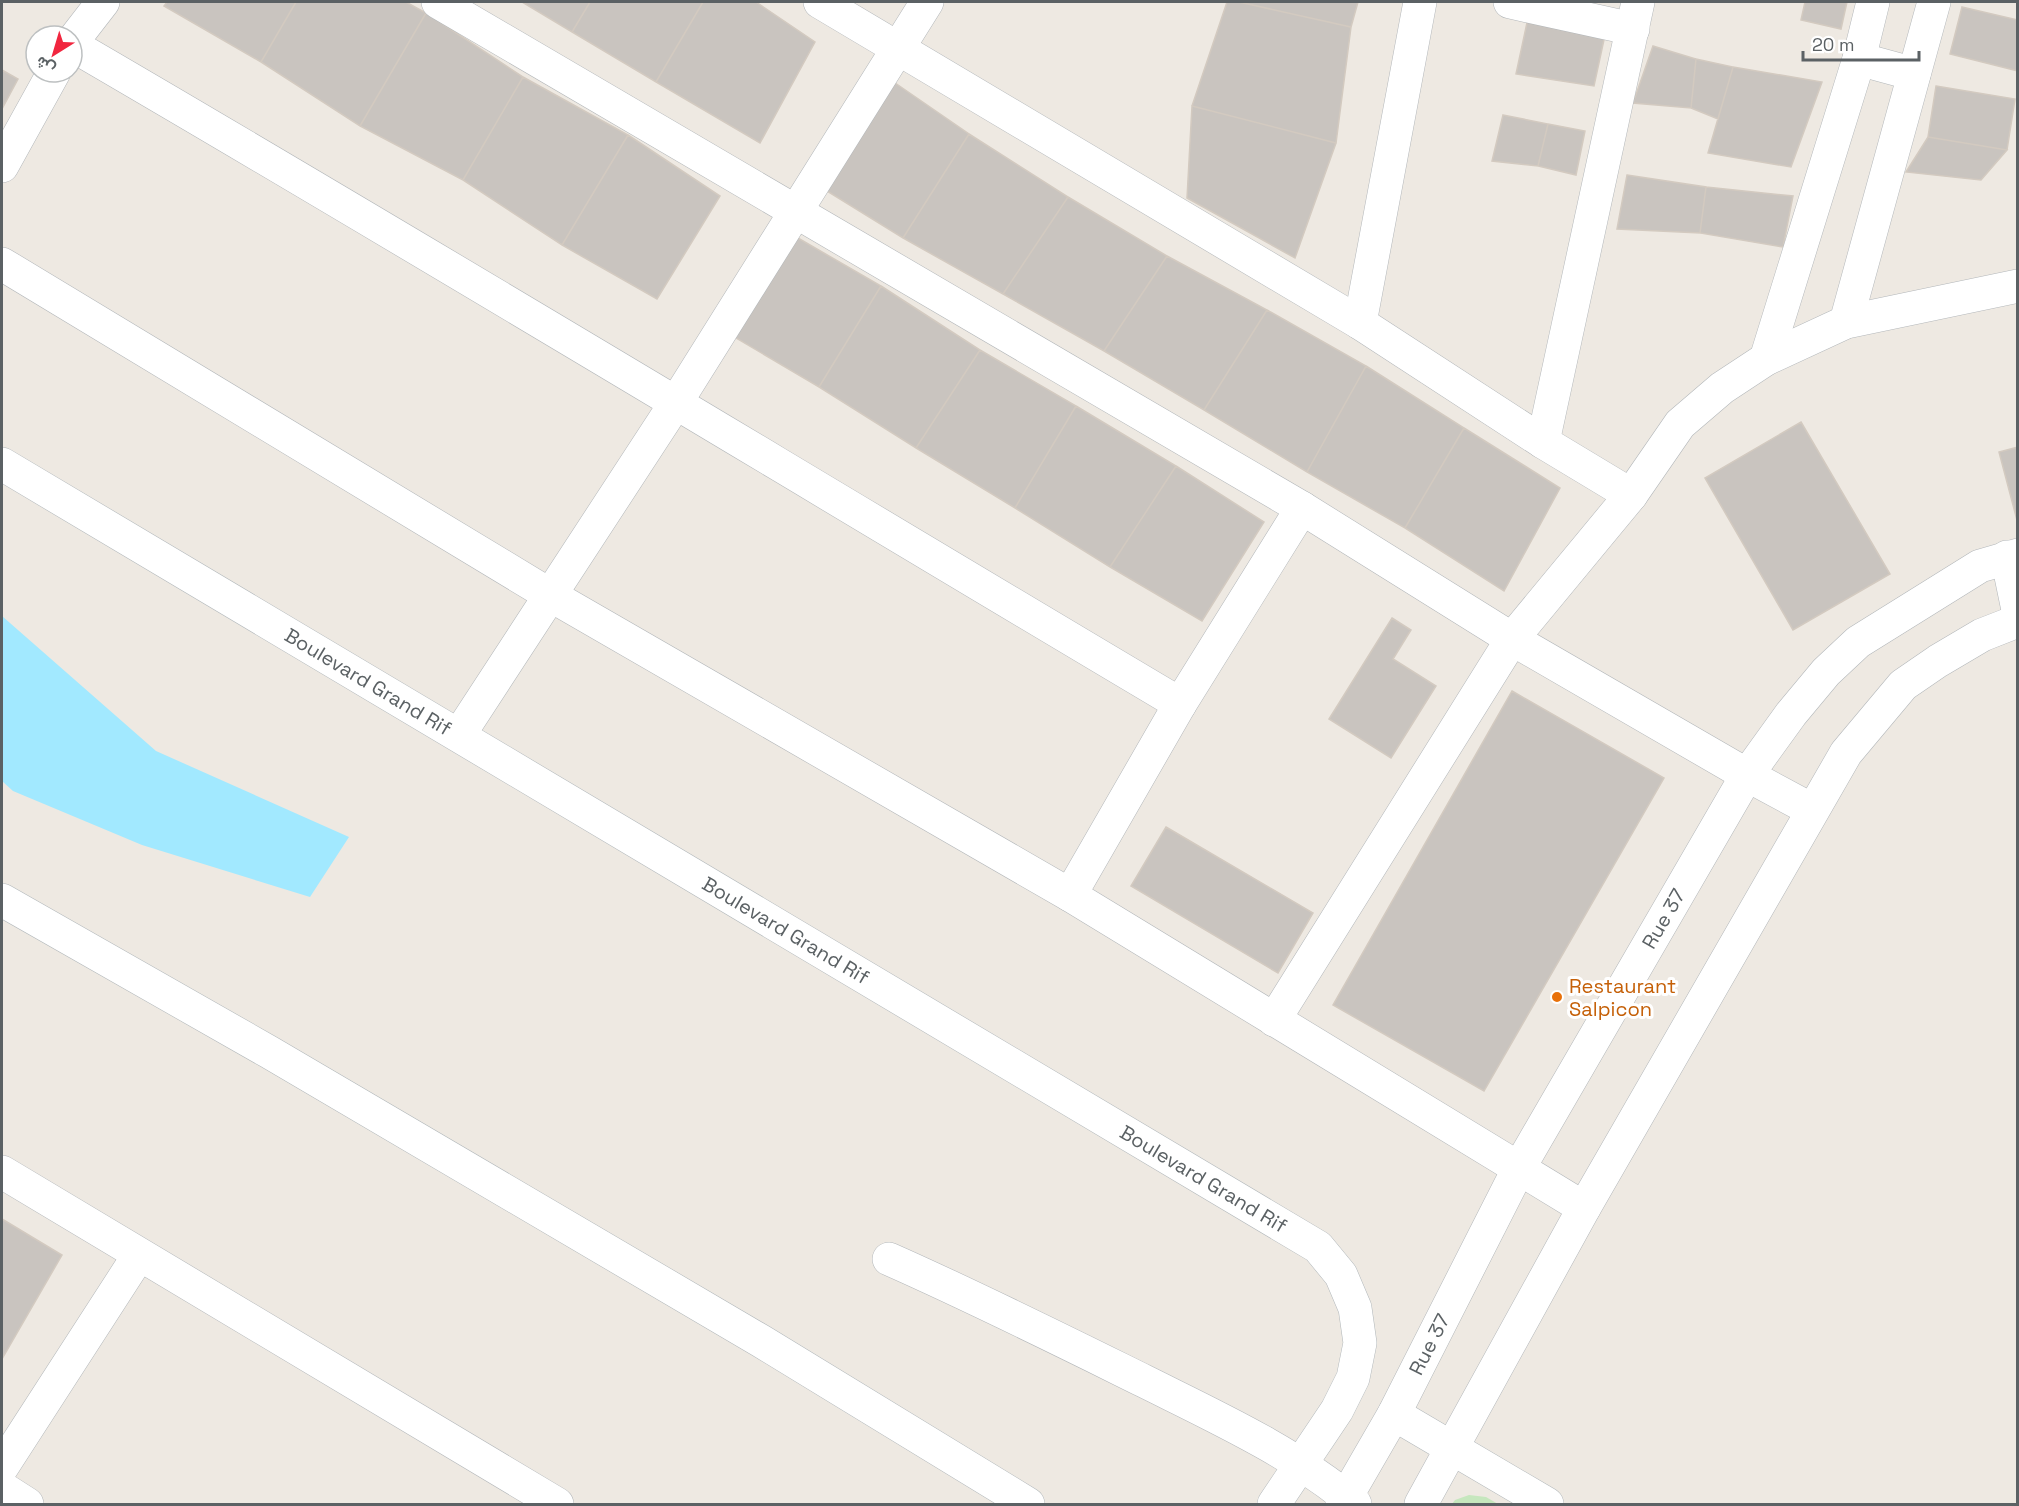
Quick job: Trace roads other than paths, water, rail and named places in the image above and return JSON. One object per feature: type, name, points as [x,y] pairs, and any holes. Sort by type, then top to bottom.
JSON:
[{"type":"street","points":[[84,28],[103,2]]},
{"type":"street","points":[[438,2],[1302,508],[1512,639],[1812,810]]},
{"type":"street","points":[[820,2],[1360,323],[1543,442],[1631,495]]},
{"type":"street","points":[[459,735],[675,404],[927,2]]},
{"type":"street","points":[[1360,323],[1420,2]]},
{"type":"street","points":[[1510,2],[1635,15],[1543,442]]},
{"type":"street","points":[[1766,359],[1859,59],[1872,2]]},
{"type":"street","points":[[1846,322],[1934,2]]},
{"type":"street","points":[[84,51],[350,207],[675,404],[1180,704]]},
{"type":"street","points":[[1859,59],[1914,74]]},
{"type":"street","points":[[2,166],[47,84]]},
{"type":"street","points":[[2,264],[550,595],[1070,895],[1584,1208]]},
{"type":"street","points":[[1274,1020],[1512,639],[1631,495],[1680,424],[1722,388],[1766,359],[1846,322],[2018,286]]},
{"type":"street","name":"Boulevard Grand Rif","points":[[2,464],[1288,1227],[1318,1247],[1341,1275],[1346,1286],[1355,1308],[1360,1343],[1353,1378],[1337,1410],[1274,1504]]},
{"type":"street","points":[[1070,895],[1180,704],[1302,508]]},
{"type":"street","points":[[2012,556],[2018,610]]},
{"type":"street","name":"Rue 37","points":[[1348,1502],[1519,1168],[1747,774],[1819,680],[1858,642],[1980,566],[2012,556]]},
{"type":"street","points":[[1421,1504],[1584,1208],[1846,753],[1903,685],[1982,635],[2018,621]]},
{"type":"street","points":[[2,900],[279,1058],[761,1341],[1028,1504]]},
{"type":"street","points":[[2,1172],[557,1504]]},
{"type":"street","points":[[2,1467],[139,1255]]},
{"type":"street","points":[[889,1259],[971,1295],[1184,1401],[1301,1465],[1348,1502]]},
{"type":"street","points":[[1394,1414],[1547,1504]]},
{"type":"street","points":[[2,1488],[27,1504]]},
{"type":"water","points":[[2,616],[156,751],[349,837],[310,897],[142,845],[13,791],[2,781]]},
{"type":"place","name":"Restaurant Salpicon","points":[[1557,997]]}]
